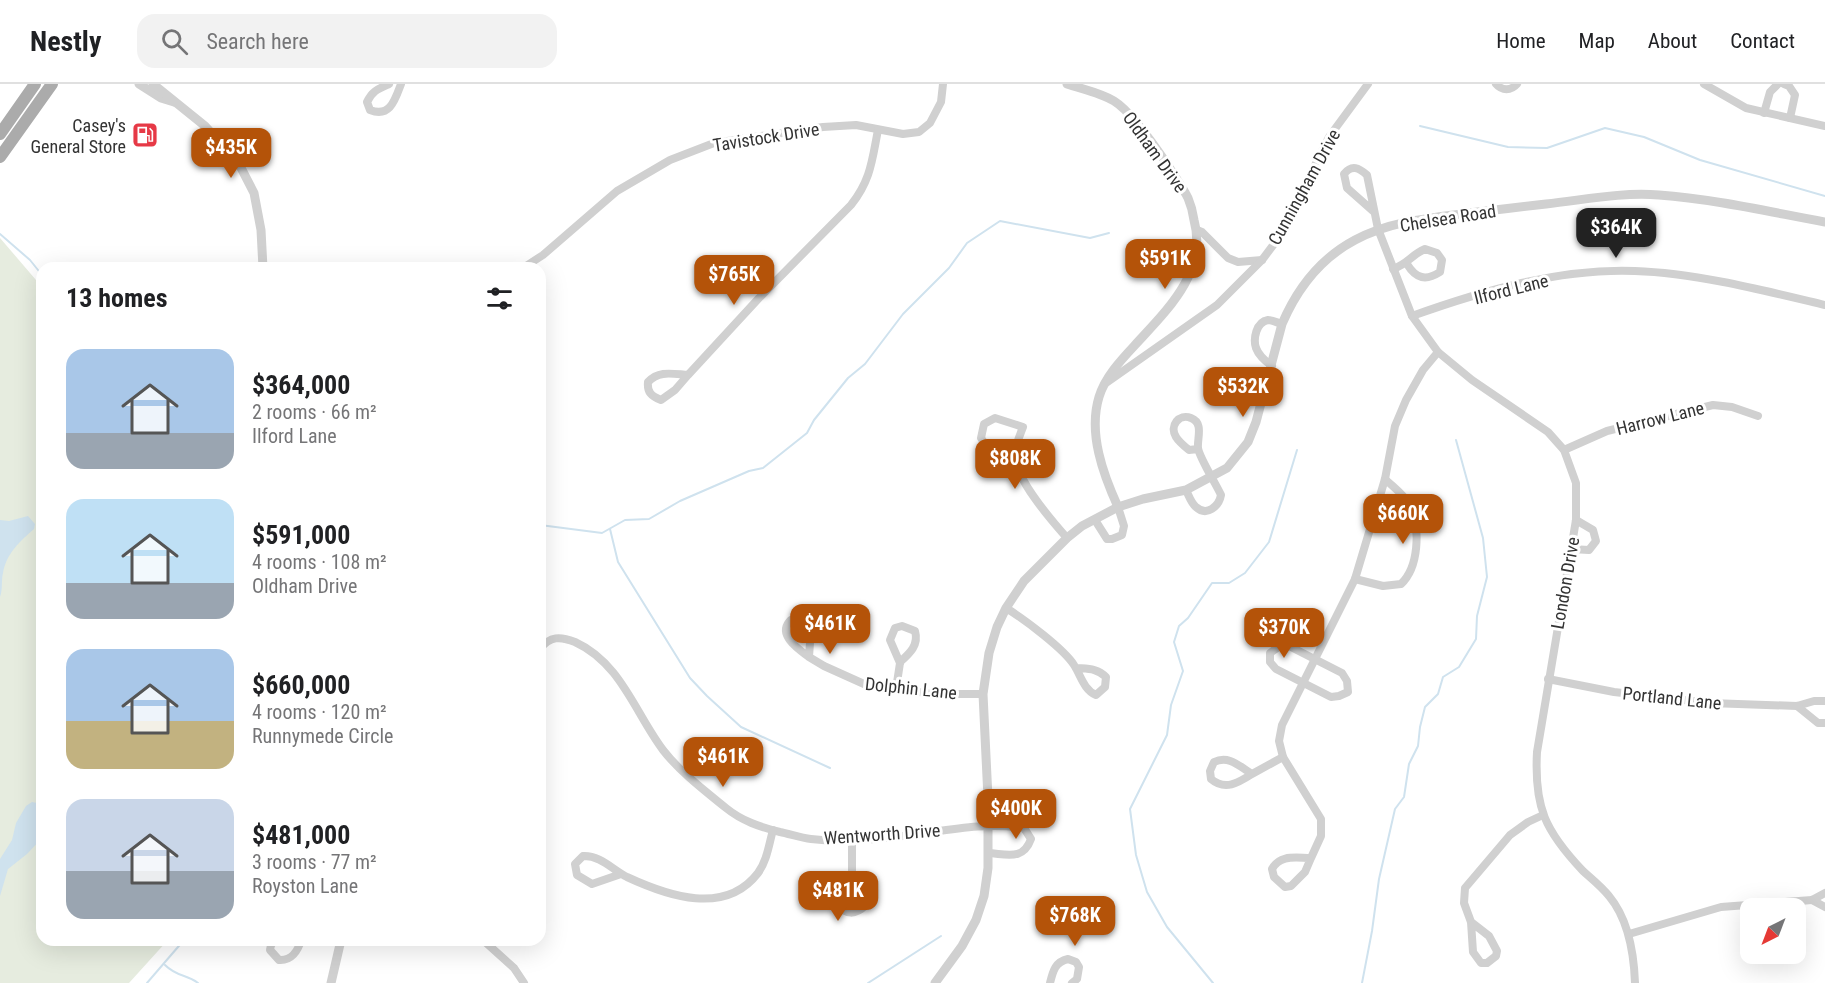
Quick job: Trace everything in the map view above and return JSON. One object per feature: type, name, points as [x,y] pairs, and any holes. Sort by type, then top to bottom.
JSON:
[{"type":"main road","points":[[0,134],[36,84]]},
{"type":"main road","points":[[0,157],[52,84]]},
{"type":"street","points":[[139,84],[161,99],[174,102]]},
{"type":"street","points":[[153,84],[213,133],[234,156],[254,193],[261,230],[263,262]]},
{"type":"street","points":[[389,84],[370,94],[367,102],[370,110],[385,112],[390,107],[401,84]]},
{"type":"street","name":"Tavistock Drive","points":[[532,262],[617,191],[670,160],[714,143],[823,127],[856,125],[903,134],[919,132],[930,123],[941,102],[943,84]]},
{"type":"street","name":"Oldham Drive","points":[[1067,84],[1113,100],[1125,109],[1158,151],[1189,200],[1197,230],[1197,254],[1191,274],[1169,307],[1120,361],[1099,397],[1096,419],[1098,454],[1118,507]]},
{"type":"street","name":"Cunningham Drive","points":[[1105,384],[1217,305],[1262,260],[1280,236],[1329,137],[1368,84]]},
{"type":"street","points":[[1496,84],[1505,90],[1517,84]]},
{"type":"street","points":[[1704,84],[1746,108],[1825,126]]},
{"type":"street","points":[[1764,113],[1770,92],[1778,84]]},
{"type":"street","points":[[1784,84],[1789,86],[1795,95],[1790,118]]},
{"type":"street","points":[[688,375],[662,373],[653,376],[648,382],[647,389],[652,396],[661,400],[675,390],[759,298],[860,194],[869,176],[878,130]]},
{"type":"street","name":"London Drive","points":[[1373,211],[1347,188],[1344,174],[1348,169],[1354,167],[1367,175],[1373,211],[1393,269],[1412,316],[1438,352],[1472,380],[1548,432],[1563,450],[1576,483],[1576,520],[1537,752],[1538,796],[1543,815],[1557,842],[1610,897],[1629,934],[1635,964],[1635,983]]},
{"type":"street","name":"Chelsea Road","points":[[935,983],[962,946],[976,920],[984,896],[988,868],[988,825],[983,694],[989,653],[1006,608],[1024,581],[1082,526],[1118,507],[1186,490],[1227,468],[1248,442],[1256,422],[1282,324],[1296,295],[1308,278],[1325,261],[1353,241],[1378,229],[1418,219],[1613,195],[1690,198],[1825,222]]},
{"type":"street","name":"Cunningham Drive","points":[[1197,230],[1202,232],[1228,258],[1238,262],[1262,260]]},
{"type":"street","points":[[1393,269],[1407,264],[1414,254],[1425,249],[1437,253],[1442,260],[1440,272],[1431,278],[1420,278],[1407,264]]},
{"type":"street","name":"Ilford Lane","points":[[1412,316],[1534,281],[1579,274],[1635,271],[1697,278],[1825,304]]},
{"type":"street","points":[[1272,366],[1261,357],[1256,349],[1257,330],[1262,323],[1269,320],[1282,324]]},
{"type":"street","points":[[1311,858],[1283,858],[1276,862],[1272,869],[1274,877],[1285,887],[1291,886],[1305,872],[1322,836],[1321,819],[1283,757],[1279,741],[1282,726],[1355,579],[1385,479],[1395,426],[1423,370],[1438,352]]},
{"type":"street","name":"Harrow Lane","points":[[1563,450],[1607,431],[1713,405],[1732,407],[1758,416]]},
{"type":"street","points":[[1186,490],[1198,509],[1210,510],[1220,501],[1221,495],[1198,449],[1199,427],[1196,421],[1184,417],[1177,420],[1174,425],[1175,436],[1189,450],[1198,449]]},
{"type":"street","points":[[1015,455],[999,452],[984,443],[981,438],[984,424],[995,418],[1023,427],[1015,455],[1025,482],[1037,503],[1067,538]]},
{"type":"street","points":[[1355,579],[1383,586],[1401,584],[1411,570],[1417,542],[1410,505],[1385,479]]},
{"type":"street","points":[[1095,519],[1107,538],[1117,538],[1122,535],[1124,526],[1118,507]]},
{"type":"street","points":[[1570,549],[1588,550],[1596,541],[1593,531],[1576,520]]},
{"type":"street","points":[[1006,608],[1024,620],[1076,668]]},
{"type":"street","name":"Dolphin Lane","points":[[809,657],[811,628],[802,617],[795,617],[786,626],[790,641],[809,657],[824,666],[864,684],[933,694],[983,694]]},
{"type":"street","points":[[896,689],[900,663],[890,640],[895,628],[909,627],[915,631],[917,638],[914,648],[900,663]]},
{"type":"street","name":"Wentworth Drive","points":[[546,642],[554,637],[568,639],[585,647],[601,659],[615,674],[662,748],[677,766],[728,810],[749,823],[811,839],[910,835],[988,825],[1024,828],[1031,839],[1027,849],[1017,855],[988,853]]},
{"type":"street","points":[[1280,646],[1289,646],[1316,659],[1342,673],[1347,681],[1348,692],[1331,697],[1303,683],[1276,669],[1270,662],[1270,653],[1280,646]]},
{"type":"street","name":"Portland Lane","points":[[1548,679],[1614,692],[1710,703],[1797,706],[1814,701],[1825,701]]},
{"type":"street","points":[[1797,706],[1818,723],[1825,723]]},
{"type":"street","points":[[1252,774],[1231,760],[1222,759],[1214,762],[1210,771],[1211,779],[1218,784],[1226,786],[1237,784],[1283,757]]},
{"type":"street","points":[[1471,922],[1494,943],[1496,956],[1487,963],[1481,963],[1473,952],[1471,922],[1464,903],[1465,888],[1510,836],[1528,822],[1543,815]]},
{"type":"street","points":[[621,874],[592,884],[577,875],[575,864],[583,856],[590,856],[621,874],[676,896],[697,899],[720,898],[743,888],[757,873],[767,853],[773,830]]},
{"type":"street","points":[[852,839],[852,872],[863,891],[866,905],[861,910],[849,914],[837,903],[838,896],[852,872]]},
{"type":"street","points":[[1629,934],[1721,907],[1812,900],[1825,893]]},
{"type":"street","points":[[1812,900],[1825,907]]},
{"type":"street","points":[[271,946],[270,950],[279,960],[284,961],[291,958],[298,946]]},
{"type":"street","points":[[331,983],[339,946]]},
{"type":"street","points":[[490,946],[514,968],[524,983]]},
{"type":"street","points":[[1050,983],[1055,966],[1068,958],[1076,962],[1079,967],[1077,979],[1072,983]]},
{"type":"shaded area","points":[[0,238],[36,280],[36,946],[162,946],[129,983],[0,983]]},
{"type":"water","points":[[28,516],[35,524],[34,529],[19,543],[7,560],[2,576],[0,597],[0,520],[9,521]]},
{"type":"water","points":[[32,802],[36,803],[36,844],[8,869],[0,896],[0,859],[12,840],[16,823],[26,806]]},
{"type":"waterway","points":[[1420,126],[1508,147],[1547,148],[1605,128],[1644,137],[1700,160],[1825,196]]},
{"type":"waterway","points":[[546,526],[602,533],[625,520],[649,519],[680,501],[749,471],[763,468],[807,433],[814,420],[848,378],[865,364],[903,314],[949,268],[967,243],[1000,221],[1090,238],[1109,233]]},
{"type":"waterway","points":[[0,234],[36,268]]},
{"type":"waterway","points":[[1362,983],[1379,879],[1395,809],[1404,797],[1409,764],[1418,746],[1425,707],[1438,694],[1443,677],[1459,667],[1476,639],[1477,616],[1487,577],[1483,538],[1456,440]]},
{"type":"waterway","points":[[1213,983],[1167,927],[1147,892],[1136,855],[1130,809],[1167,735],[1171,705],[1183,671],[1174,642],[1179,626],[1188,618],[1212,583],[1229,583],[1245,573],[1269,542],[1297,450]]},
{"type":"waterway","points":[[610,529],[618,562],[690,678],[741,727],[830,768]]},
{"type":"waterway","points":[[868,983],[941,936]]},
{"type":"waterway","points":[[147,983],[179,946]]},
{"type":"waterway","points":[[165,965],[174,972],[198,983]]},
{"type":"place","name":"Casey's General Store","points":[[145,135]]}]
